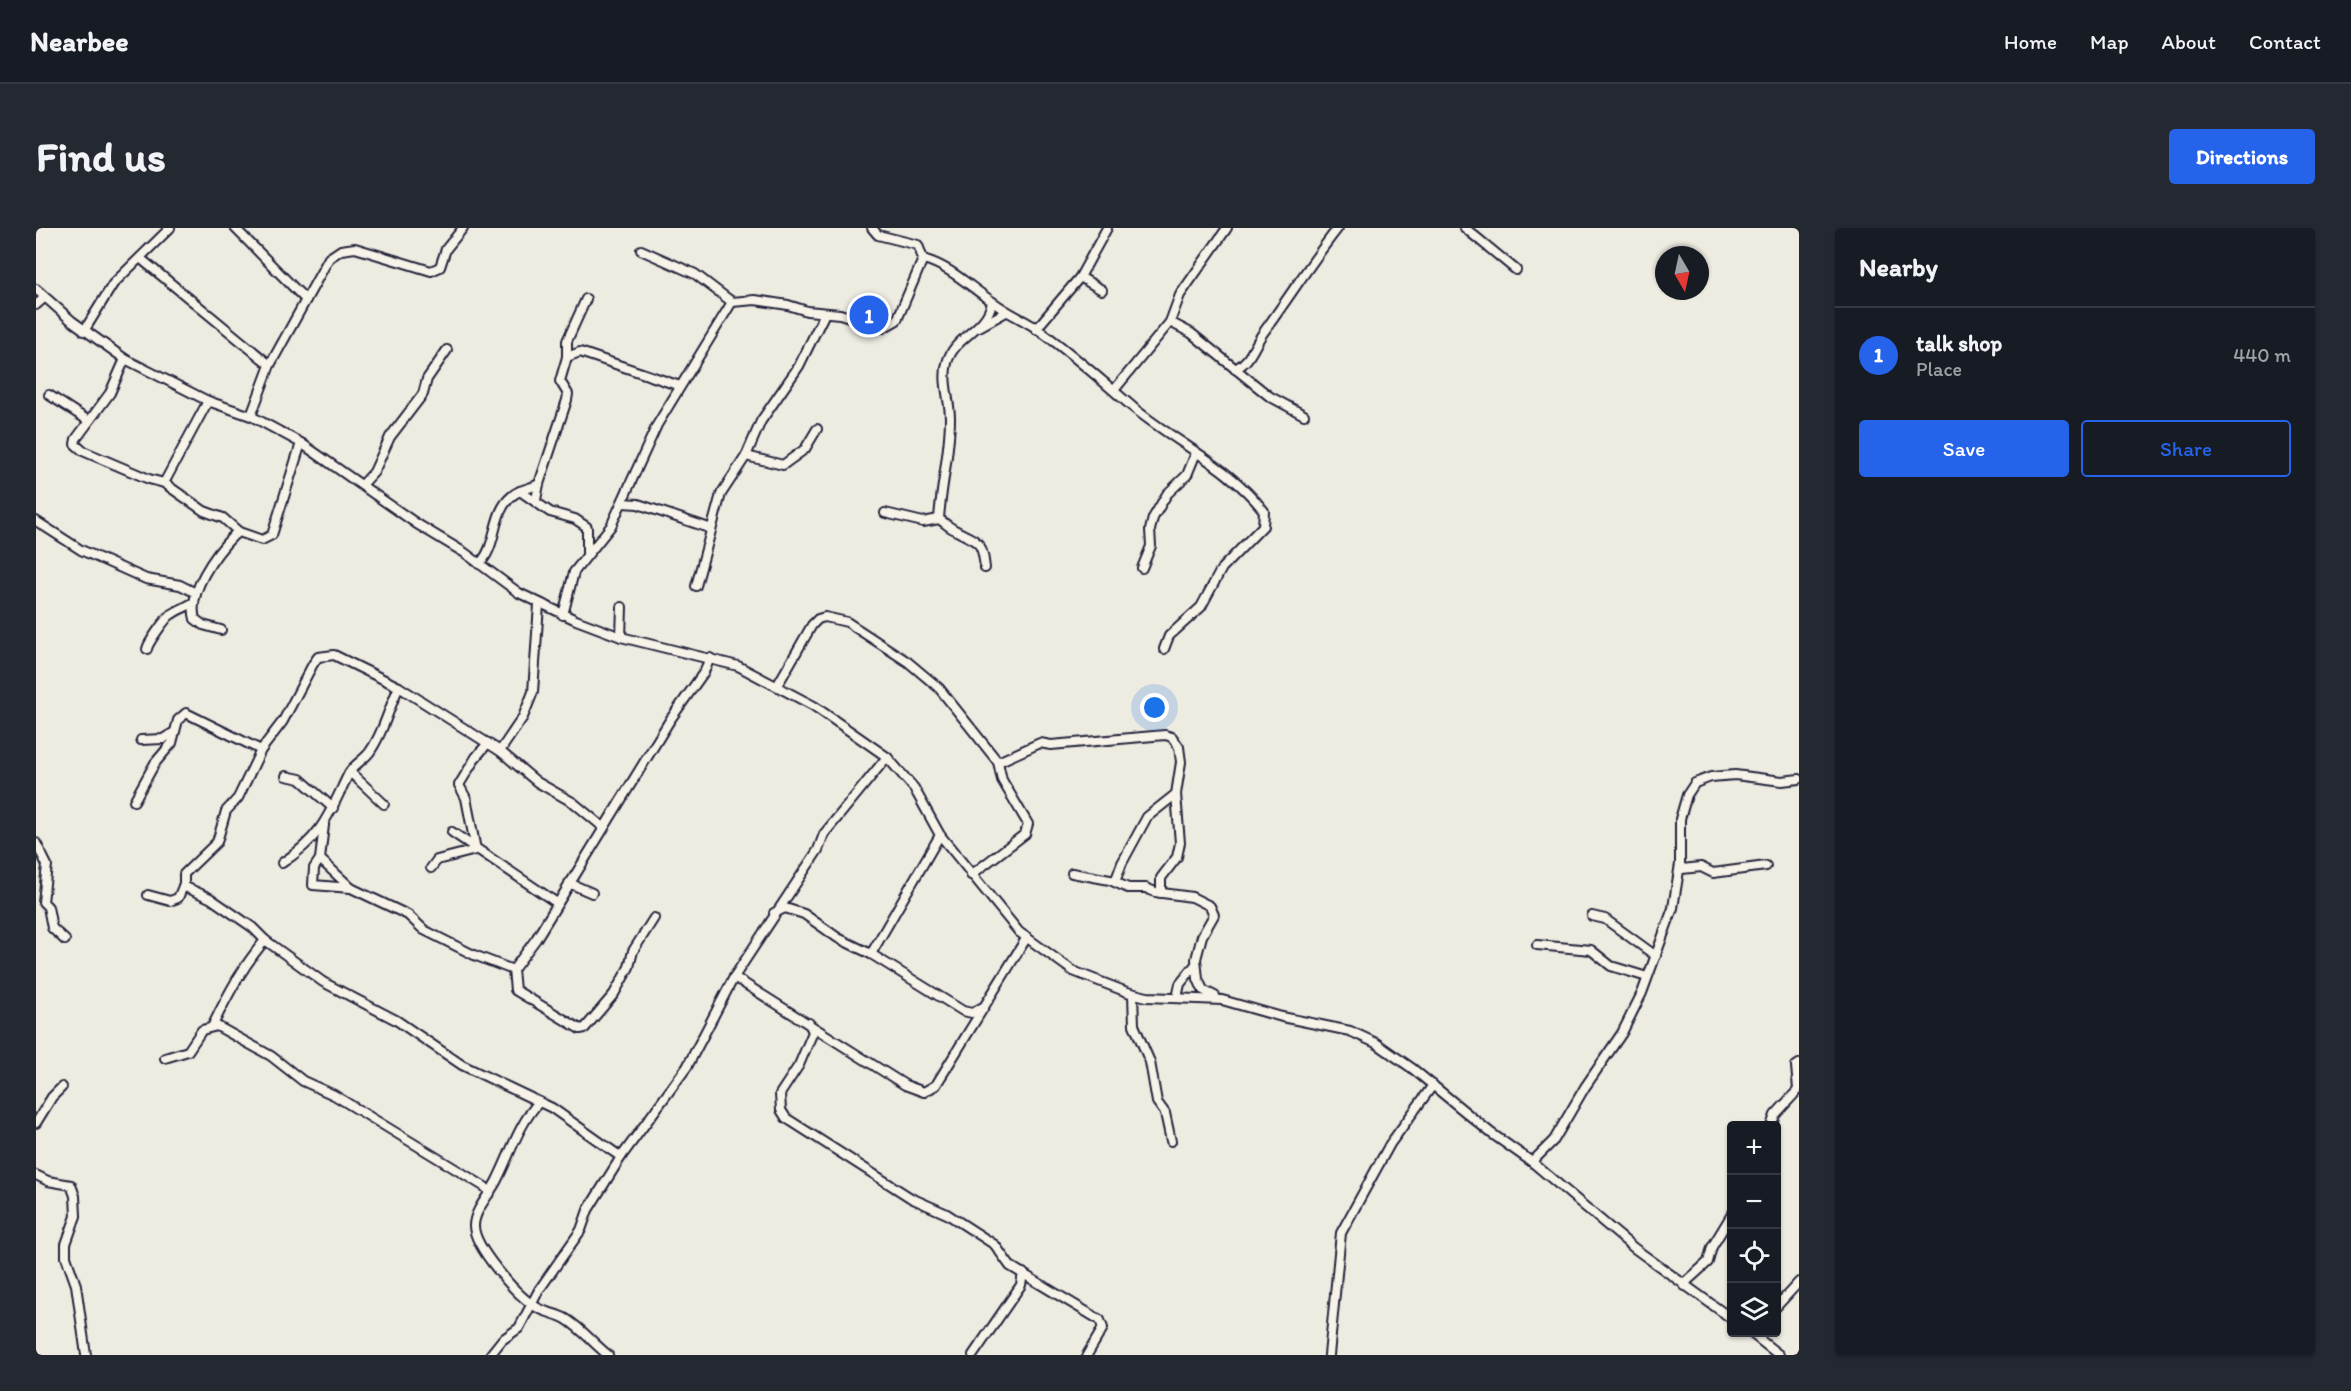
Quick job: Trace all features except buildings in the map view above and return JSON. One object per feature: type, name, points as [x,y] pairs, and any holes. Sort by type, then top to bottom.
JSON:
[{"type":"street","points":[[84,331],[113,284],[170,228]]},
{"type":"street","points":[[235,228],[306,300]]},
{"type":"street","points":[[251,416],[270,365],[329,258],[341,250],[354,248],[431,271],[440,267],[446,249],[463,228]]},
{"type":"street","points":[[641,250],[696,274],[732,302],[764,301],[840,314],[875,326],[889,327],[897,321],[923,259],[918,245],[907,240],[878,235],[872,228]]},
{"type":"street","points":[[1036,329],[1080,277],[1107,228]]},
{"type":"street","points":[[1114,389],[1170,322],[1180,295],[1227,228]]},
{"type":"street","points":[[1235,369],[1248,359],[1263,333],[1282,310],[1338,228]]},
{"type":"street","points":[[1465,228],[1516,270]]},
{"type":"street","points":[[140,258],[270,365]]},
{"type":"street","points":[[923,259],[936,262],[1006,312],[1036,329],[1114,389],[1135,409],[1258,502],[1266,516],[1260,530],[1222,568],[1201,607],[1169,636],[1164,649]]},
{"type":"street","points":[[1080,277],[1102,290]]},
{"type":"street","points":[[36,289],[84,331],[125,359],[208,401],[251,416],[301,443],[479,564],[507,586],[539,604],[621,637],[738,666],[814,706],[887,757],[914,788],[940,835],[1019,932],[1073,971],[1133,994],[1147,997],[1206,998],[1233,1003]]},
{"type":"street","points":[[36,305],[44,298]]},
{"type":"street","points":[[536,500],[539,484],[567,400],[568,394],[560,381],[567,357],[567,341],[586,299]]},
{"type":"street","points":[[563,615],[574,572],[587,553],[607,532],[647,446],[732,302]]},
{"type":"street","points":[[979,327],[990,312],[992,302]]},
{"type":"street","points":[[939,519],[950,420],[945,376],[947,364],[962,339],[1006,312]]},
{"type":"street","points":[[696,586],[709,528],[721,494],[746,456],[761,421],[800,366],[825,313]]},
{"type":"street","points":[[1170,322],[1191,333],[1280,403],[1304,415]]},
{"type":"street","points":[[362,485],[374,472],[390,437],[423,394],[427,379],[447,350]]},
{"type":"street","points":[[567,357],[580,352],[681,386]]},
{"type":"street","points":[[125,359],[110,393],[75,440],[77,446],[149,479],[164,483],[204,511],[223,518],[239,532],[262,540],[272,535],[301,443]]},
{"type":"street","points":[[49,395],[90,421]]},
{"type":"street","points":[[164,483],[208,401]]},
{"type":"street","points":[[746,456],[783,465],[805,449],[817,429]]},
{"type":"street","points":[[1142,568],[1151,546],[1150,530],[1153,518],[1167,494],[1187,475],[1196,453]]},
{"type":"street","points":[[479,564],[486,558],[499,513],[510,497],[539,484]]},
{"type":"street","points":[[520,491],[536,500],[550,512],[574,519],[587,527],[587,553]]},
{"type":"street","points":[[622,503],[638,504],[709,528]]},
{"type":"street","points":[[885,513],[923,522],[939,519],[979,542],[985,568]]},
{"type":"street","points":[[36,521],[81,550],[152,581],[180,585],[196,593]]},
{"type":"street","points":[[221,630],[198,622],[194,614],[194,602],[196,593],[228,541],[239,532]]},
{"type":"street","points":[[147,649],[149,639],[165,624],[168,615],[194,602]]},
{"type":"street","points":[[500,751],[523,717],[533,692],[539,604]]},
{"type":"street","points":[[621,637],[622,607]]},
{"type":"street","points":[[777,686],[812,625],[818,619],[835,618],[869,635],[939,688],[998,762],[1002,780],[1025,816],[1028,829],[971,875]]},
{"type":"street","points":[[148,895],[173,901],[183,886],[184,874],[192,870],[198,859],[217,842],[226,811],[238,798],[261,750],[283,720],[318,657],[334,655],[343,657],[399,687],[500,751],[537,782],[574,802],[603,827]]},
{"type":"street","points":[[654,918],[633,951],[629,967],[614,994],[585,1028],[580,1029],[518,993],[513,984],[513,970],[658,743],[670,720],[704,672],[710,658]]},
{"type":"street","points":[[282,863],[301,851],[324,825],[350,772],[365,760],[373,748],[399,687]]},
{"type":"street","points":[[134,801],[155,763],[172,743],[178,720],[186,712],[261,750]]},
{"type":"street","points":[[998,762],[1040,743],[1051,745],[1119,741],[1164,735],[1178,729]]},
{"type":"street","points":[[141,740],[163,739],[173,733]]},
{"type":"street","points":[[1161,893],[1161,878],[1174,863],[1178,852],[1180,829],[1176,794],[1180,752],[1175,740],[1164,735]]},
{"type":"street","points":[[476,850],[466,798],[459,785],[476,757],[488,744]]},
{"type":"street","points":[[875,749],[876,770]]},
{"type":"street","points":[[490,1355],[502,1340],[519,1328],[531,1304],[581,1230],[588,1210],[621,1157],[687,1067],[734,977],[774,913],[818,850],[824,834],[887,757]]},
{"type":"street","points":[[350,772],[384,804]]},
{"type":"street","points":[[1532,1162],[1554,1140],[1585,1087],[1622,1034],[1647,977],[1673,908],[1680,864],[1680,819],[1687,795],[1695,783],[1711,777],[1735,775],[1782,780],[1799,779]]},
{"type":"street","points":[[286,776],[300,779],[333,808]]},
{"type":"street","points":[[1115,882],[1122,863],[1147,817],[1176,794]]},
{"type":"street","points":[[324,825],[320,859],[314,868],[313,885],[351,888]]},
{"type":"street","points":[[452,832],[557,903]]},
{"type":"street","points":[[871,954],[940,835]]},
{"type":"street","points":[[36,843],[47,865],[40,892],[43,903],[48,907],[51,924],[65,940]]},
{"type":"street","points":[[431,868],[437,860],[476,850]]},
{"type":"street","points":[[320,859],[351,888],[408,915],[424,930],[474,955],[513,970]]},
{"type":"street","points":[[1680,864],[1682,869],[1701,867],[1713,873],[1766,866]]},
{"type":"street","points":[[1072,873],[1115,882],[1128,888],[1146,888],[1161,893],[1192,897],[1205,902],[1213,910],[1213,918],[1202,936],[1196,964],[1198,979],[1206,993],[1282,1017],[1350,1031],[1395,1055],[1491,1133],[1532,1162],[1616,1233],[1727,1316]]},
{"type":"street","points":[[569,883],[592,893]]},
{"type":"street","points":[[183,886],[210,898],[323,982],[396,1020],[462,1065],[558,1112],[621,1157]]},
{"type":"street","points":[[774,913],[792,909],[966,1012],[975,1012],[984,1006]]},
{"type":"street","points":[[1592,916],[1605,919],[1656,956]]},
{"type":"street","points":[[734,977],[905,1085],[924,1092],[936,1085],[1027,937]]},
{"type":"street","points":[[165,1058],[188,1051],[202,1030],[213,1025],[230,995],[236,978],[265,940]]},
{"type":"street","points":[[1537,945],[1591,950],[1611,966],[1647,977]]},
{"type":"street","points":[[744,963],[744,976],[748,986]]},
{"type":"street","points":[[1177,998],[1180,984],[1196,964]]},
{"type":"street","points":[[1133,994],[1134,1025],[1150,1062],[1157,1102],[1165,1113],[1171,1141]]},
{"type":"street","points":[[966,1012],[972,1027]]},
{"type":"street","points":[[809,1023],[813,1032],[808,1046],[780,1094],[781,1110],[786,1118],[911,1198],[947,1214],[994,1245],[1010,1266],[1085,1308],[1102,1322],[1102,1328],[1087,1355]]},
{"type":"street","points":[[213,1025],[246,1040],[303,1082],[334,1095],[398,1132],[485,1187],[490,1193]]},
{"type":"street","points":[[1773,1121],[1775,1115],[1798,1090],[1796,1066],[1799,1064]]},
{"type":"street","points":[[1329,1355],[1341,1233],[1390,1144],[1433,1085]]},
{"type":"street","points":[[36,1123],[52,1097],[62,1087]]},
{"type":"street","points":[[539,1102],[519,1132],[475,1221],[477,1241],[483,1251],[531,1304],[547,1314],[566,1319],[605,1354]]},
{"type":"street","points":[[36,1175],[48,1181],[71,1185],[75,1196],[76,1216],[66,1244],[66,1257],[76,1285],[86,1355]]},
{"type":"street","points":[[1685,1286],[1687,1281],[1708,1262],[1712,1247],[1727,1221]]},
{"type":"street","points":[[973,1355],[1021,1285],[1023,1274]]},
{"type":"street","points":[[1781,1301],[1799,1282]]},
{"type":"street","points":[[1757,1337],[1776,1354]]},
{"type":"place","name":"talk shop","points":[[869,315]]}]
